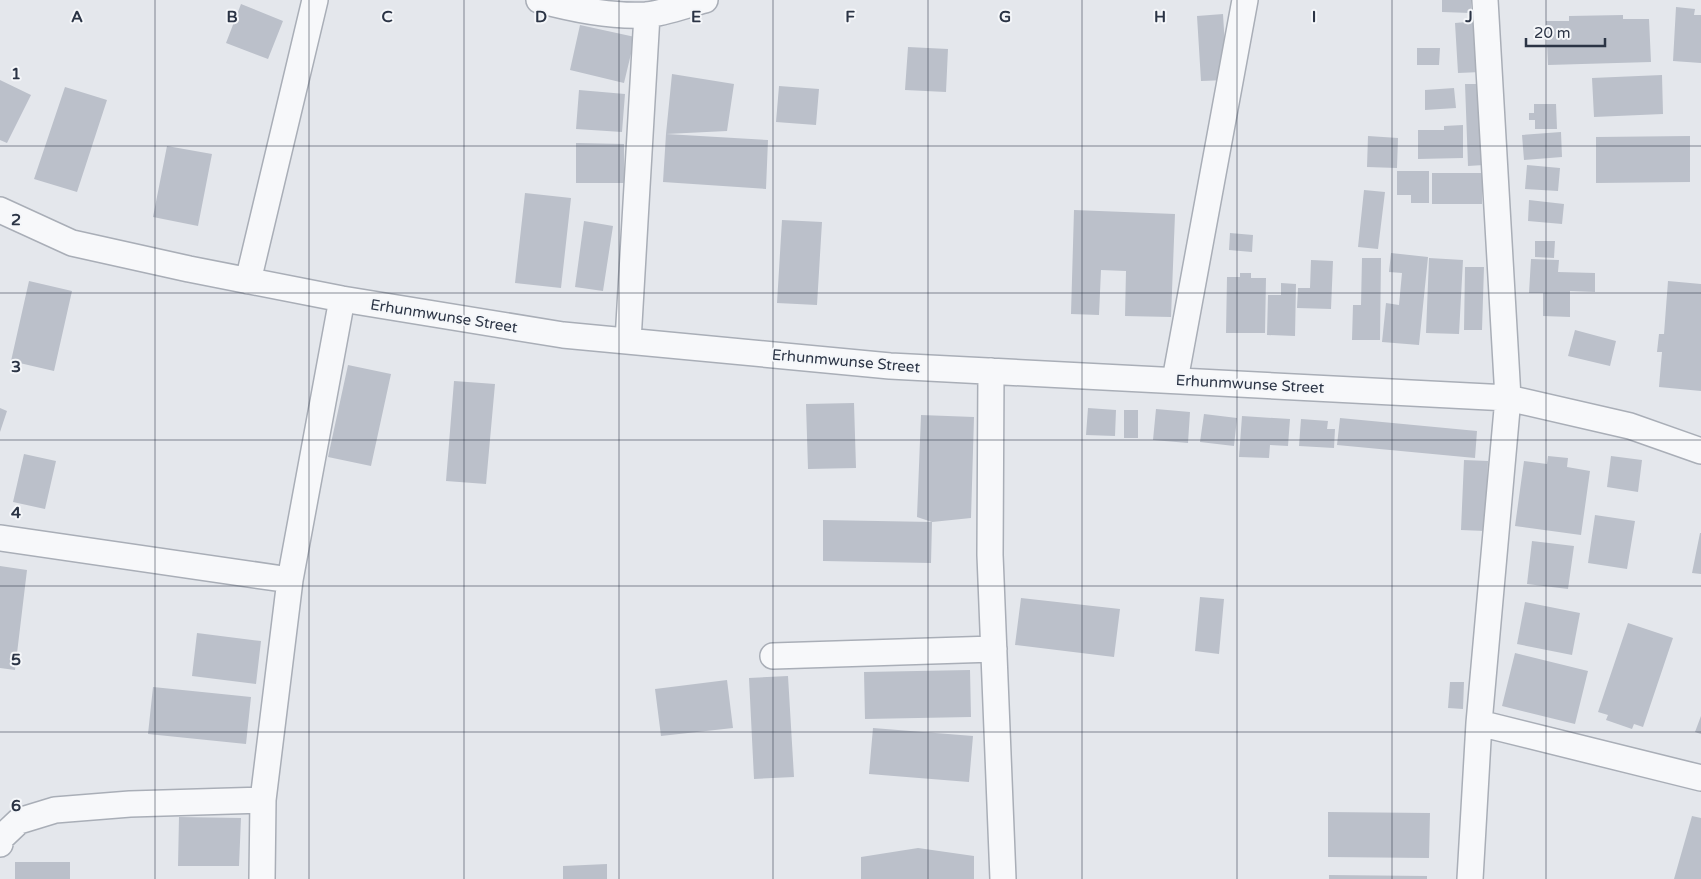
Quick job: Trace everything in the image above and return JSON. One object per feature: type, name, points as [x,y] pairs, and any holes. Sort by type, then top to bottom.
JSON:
[{"type":"street","points":[[248,280],[315,0]]},
{"type":"street","points":[[539,0],[573,10],[628,15],[647,15],[705,0]]},
{"type":"street","points":[[1175,380],[1245,0]]},
{"type":"street","points":[[1470,879],[1479,723],[1508,398],[1485,0]]},
{"type":"street","points":[[628,341],[647,15]]},
{"type":"street","name":"Erhunmwunse Street","points":[[0,210],[72,243],[342,299],[563,335],[890,366],[1508,398],[1630,426],[1701,451]]},
{"type":"street","points":[[262,879],[264,800],[290,580],[342,299]]},
{"type":"street","points":[[991,371],[990,555],[1003,879]]},
{"type":"street","points":[[1,538],[290,580]]},
{"type":"street","points":[[773,656],[994,649]]},
{"type":"street","points":[[1479,723],[1701,778]]},
{"type":"street","points":[[0,844],[2,838],[18,821],[55,810],[130,804],[264,800]]},
{"type":"building","points":[[1442,0],[1471,0],[1471,13],[1442,12]]},
{"type":"building","points":[[241,4],[283,21],[268,59],[226,43]]},
{"type":"building","points":[[1676,7],[1695,9],[1694,15],[1701,15],[1701,63],[1673,61]]},
{"type":"building","points":[[1223,14],[1227,80],[1201,81],[1197,16]]},
{"type":"building","points":[[1623,15],[1623,19],[1649,19],[1651,62],[1548,65],[1546,21],[1569,21],[1569,16]]},
{"type":"building","points":[[1478,21],[1481,72],[1458,73],[1455,23]]},
{"type":"building","points":[[580,25],[635,37],[624,83],[570,70]]},
{"type":"building","points":[[908,47],[948,49],[946,92],[905,90]]},
{"type":"building","points":[[1417,48],[1440,48],[1439,65],[1417,65]]},
{"type":"building","points":[[672,74],[734,84],[727,131],[666,134]]},
{"type":"building","points":[[1662,75],[1663,114],[1594,117],[1592,78]]},
{"type":"building","points":[[0,80],[31,95],[7,143],[0,140]]},
{"type":"building","points":[[1465,84],[1480,84],[1484,165],[1468,166]]},
{"type":"building","points":[[779,86],[819,89],[816,125],[776,122]]},
{"type":"building","points":[[65,87],[107,100],[77,192],[34,179]]},
{"type":"building","points":[[1454,88],[1456,108],[1425,110],[1425,90]]},
{"type":"building","points":[[579,90],[625,94],[622,132],[576,129]]},
{"type":"building","points":[[1534,104],[1556,104],[1557,129],[1535,129],[1535,120],[1529,120],[1529,113],[1534,113]]},
{"type":"building","points":[[1463,125],[1463,158],[1418,159],[1418,130],[1444,130],[1444,126]]},
{"type":"building","points":[[1561,132],[1562,157],[1524,160],[1522,135]]},
{"type":"building","points":[[666,134],[768,140],[766,189],[663,182]]},
{"type":"building","points":[[1368,136],[1398,138],[1397,168],[1367,167]]},
{"type":"building","points":[[1690,136],[1690,182],[1596,183],[1596,137]]},
{"type":"building","points":[[576,143],[624,144],[624,183],[576,183]]},
{"type":"building","points":[[167,146],[212,154],[198,226],[153,217]]},
{"type":"building","points":[[1527,165],[1560,168],[1558,191],[1525,189]]},
{"type":"building","points":[[1397,171],[1429,171],[1429,203],[1411,203],[1411,195],[1397,195]]},
{"type":"building","points":[[1432,173],[1482,173],[1482,204],[1432,204]]},
{"type":"building","points":[[1364,190],[1385,192],[1378,249],[1358,247]]},
{"type":"building","points":[[525,193],[571,198],[561,288],[515,283]]},
{"type":"building","points":[[1529,200],[1564,204],[1562,224],[1528,221]]},
{"type":"building","points":[[1074,210],[1175,214],[1171,317],[1125,316],[1126,271],[1101,270],[1099,315],[1071,314]]},
{"type":"building","points":[[782,220],[822,222],[817,305],[777,303]]},
{"type":"building","points":[[584,221],[613,226],[603,291],[575,287]]},
{"type":"building","points":[[1230,233],[1253,235],[1252,252],[1229,250]]},
{"type":"building","points":[[1535,241],[1555,241],[1554,258],[1535,257]]},
{"type":"building","points":[[1391,253],[1428,257],[1419,345],[1382,342],[1386,303],[1399,305],[1402,273],[1389,272]]},
{"type":"building","points":[[1362,258],[1381,258],[1380,340],[1352,340],[1353,305],[1361,305]]},
{"type":"building","points":[[1429,258],[1463,260],[1459,334],[1426,333]]},
{"type":"building","points":[[1531,259],[1559,260],[1558,272],[1595,273],[1595,292],[1570,291],[1570,317],[1543,316],[1543,293],[1529,293]]},
{"type":"building","points":[[1311,260],[1333,261],[1331,309],[1297,308],[1298,288],[1310,288]]},
{"type":"building","points":[[1465,267],[1484,267],[1482,330],[1464,330]]},
{"type":"building","points":[[1240,273],[1251,273],[1251,278],[1266,278],[1265,333],[1226,333],[1227,277],[1240,277]]},
{"type":"building","points":[[29,281],[72,291],[54,371],[11,361]]},
{"type":"building","points":[[1668,281],[1701,284],[1701,391],[1659,387],[1662,352],[1657,352],[1659,334],[1664,334]]},
{"type":"building","points":[[1281,283],[1296,284],[1295,336],[1267,335],[1268,295],[1281,295]]},
{"type":"building","points":[[1575,330],[1616,341],[1610,366],[1568,356]]},
{"type":"building","points":[[348,365],[391,374],[371,466],[328,457]]},
{"type":"building","points":[[454,381],[495,384],[486,484],[446,481]]},
{"type":"building","points":[[854,403],[856,468],[808,469],[806,404]]},
{"type":"building","points":[[0,408],[7,411],[0,432]]},
{"type":"building","points":[[1088,408],[1116,410],[1115,436],[1086,435]]},
{"type":"building","points":[[1156,409],[1190,412],[1188,443],[1153,440]]},
{"type":"building","points":[[1124,410],[1138,410],[1138,438],[1124,438]]},
{"type":"building","points":[[1204,414],[1237,418],[1234,446],[1200,442]]},
{"type":"building","points":[[921,415],[974,417],[971,518],[932,522],[917,517]]},
{"type":"building","points":[[1242,416],[1290,419],[1288,446],[1270,445],[1269,458],[1239,457]]},
{"type":"building","points":[[1340,418],[1477,431],[1475,458],[1337,445]]},
{"type":"building","points":[[1301,419],[1328,421],[1327,429],[1335,429],[1334,448],[1299,446]]},
{"type":"building","points":[[24,454],[56,461],[45,509],[13,502]]},
{"type":"building","points":[[1548,456],[1568,458],[1567,467],[1590,471],[1581,535],[1515,526],[1524,461],[1547,464]]},
{"type":"building","points":[[1611,456],[1642,460],[1638,492],[1607,487]]},
{"type":"building","points":[[1464,460],[1488,461],[1485,531],[1461,530]]},
{"type":"building","points":[[1595,515],[1635,521],[1627,569],[1588,563]]},
{"type":"building","points":[[823,520],[932,522],[931,563],[823,561]]},
{"type":"building","points":[[1701,533],[1701,574],[1692,573]]},
{"type":"building","points":[[1532,541],[1574,546],[1568,589],[1527,584]]},
{"type":"building","points":[[0,566],[27,570],[15,670],[0,668]]},
{"type":"building","points":[[1200,597],[1224,599],[1219,654],[1195,651]]},
{"type":"building","points":[[1021,598],[1120,609],[1114,657],[1015,645]]},
{"type":"building","points":[[1525,602],[1580,613],[1572,655],[1517,644]]},
{"type":"building","points":[[1628,623],[1673,638],[1643,727],[1634,724],[1632,729],[1606,720],[1608,715],[1598,712]]},
{"type":"building","points":[[197,633],[261,641],[256,684],[192,676]]},
{"type":"building","points":[[1515,653],[1588,671],[1575,724],[1502,706]]},
{"type":"building","points":[[970,670],[971,717],[865,719],[864,672]]},
{"type":"building","points":[[788,676],[794,777],[754,779],[749,678]]},
{"type":"building","points":[[727,680],[733,728],[661,736],[655,689]]},
{"type":"building","points":[[1450,682],[1464,682],[1463,709],[1448,708]]},
{"type":"building","points":[[153,687],[251,697],[246,744],[148,734]]},
{"type":"building","points":[[1701,716],[1701,734],[1695,732]]},
{"type":"building","points":[[873,728],[973,736],[969,782],[869,774]]},
{"type":"building","points":[[1328,812],[1430,813],[1429,858],[1328,857]]},
{"type":"building","points":[[1692,816],[1701,818],[1701,879],[1674,879]]},
{"type":"building","points":[[179,817],[241,818],[239,866],[178,866]]},
{"type":"building","points":[[918,848],[974,856],[974,879],[861,879],[861,857]]},
{"type":"building","points":[[15,862],[70,862],[70,879],[15,879]]},
{"type":"building","points":[[607,864],[607,879],[563,879],[563,866]]},
{"type":"building","points":[[1329,875],[1427,876],[1427,879],[1329,879]]}]
